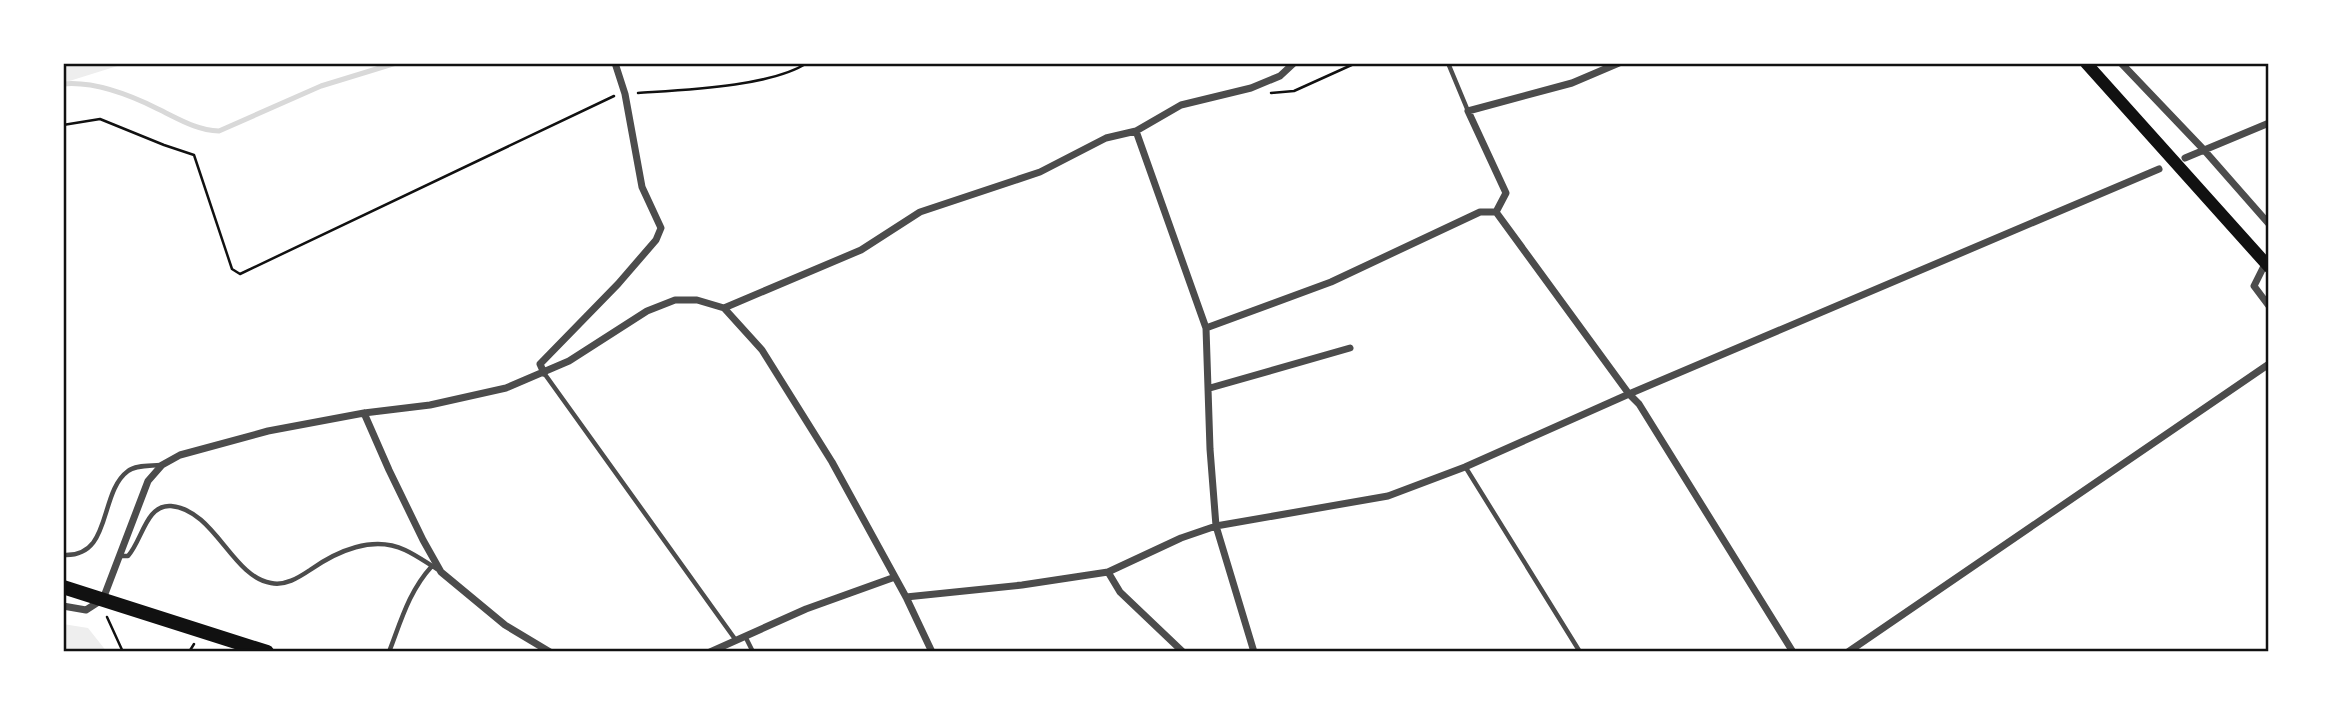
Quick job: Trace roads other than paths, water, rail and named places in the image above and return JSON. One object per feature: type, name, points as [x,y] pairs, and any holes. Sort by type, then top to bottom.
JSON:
[{"type":"highway","points":[[63,587],[267,652]]},
{"type":"main road","points":[[2086,63],[2263,255],[2269,267]]},
{"type":"street","points":[[544,373],[540,364],[633,267],[656,240],[661,228],[642,187],[625,94],[615,63]]},
{"type":"street","points":[[724,308],[861,250],[920,212],[1040,172],[1106,138],[1136,131],[1181,105],[1249,88],[1280,76],[1294,63]]},
{"type":"street","points":[[1496,212],[1506,192],[1468,111],[1572,83],[1619,63]]},
{"type":"street","points":[[2121,63],[2204,150],[2269,224]]},
{"type":"street","points":[[2185,158],[2269,123]]},
{"type":"street","points":[[1136,131],[1206,328],[1210,449],[1216,526],[1254,652]]},
{"type":"street","points":[[906,597],[1022,585],[1108,572],[1181,538],[1216,526],[1388,496],[1465,467],[1629,394],[2159,169]]},
{"type":"street","points":[[1206,328],[1331,282],[1480,212],[1496,212]]},
{"type":"street","points":[[1496,212],[1639,404],[1793,652]]},
{"type":"street","points":[[2263,255],[2254,286],[2269,306]]},
{"type":"street","points":[[63,607],[86,610],[103,599],[148,481],[162,465],[180,456],[268,431],[364,413],[430,405],[506,388],[569,361],[648,311],[675,300],[696,300],[724,308],[762,350],[832,462],[906,597],[932,652]]},
{"type":"street","points":[[1210,388],[1350,348]]},
{"type":"street","points":[[1848,652],[2269,364]]},
{"type":"street","points":[[364,413],[389,470],[441,572],[505,625],[550,652]]},
{"type":"street","points":[[1108,572],[1120,592],[1183,652]]},
{"type":"street","points":[[710,652],[806,608],[895,577]]},
{"type":"lane","points":[[1448,63],[1468,111]]},
{"type":"lane","points":[[544,373],[735,639]]},
{"type":"lane","points":[[63,555],[71,556],[87,550],[98,538],[115,484],[130,468],[162,465]]},
{"type":"lane","points":[[1465,467],[1580,652]]},
{"type":"lane","points":[[119,556],[128,556],[135,549],[149,519],[157,509],[170,506],[190,512],[206,524],[254,577],[269,583],[285,583],[302,576],[330,556],[357,546],[385,545],[404,549],[441,572]]},
{"type":"lane","points":[[389,652],[418,582],[432,566]]},
{"type":"lane","points":[[745,635],[753,652]]},
{"type":"waterway","points":[[63,84],[112,90],[195,126],[219,131],[321,86],[396,63]]}]
